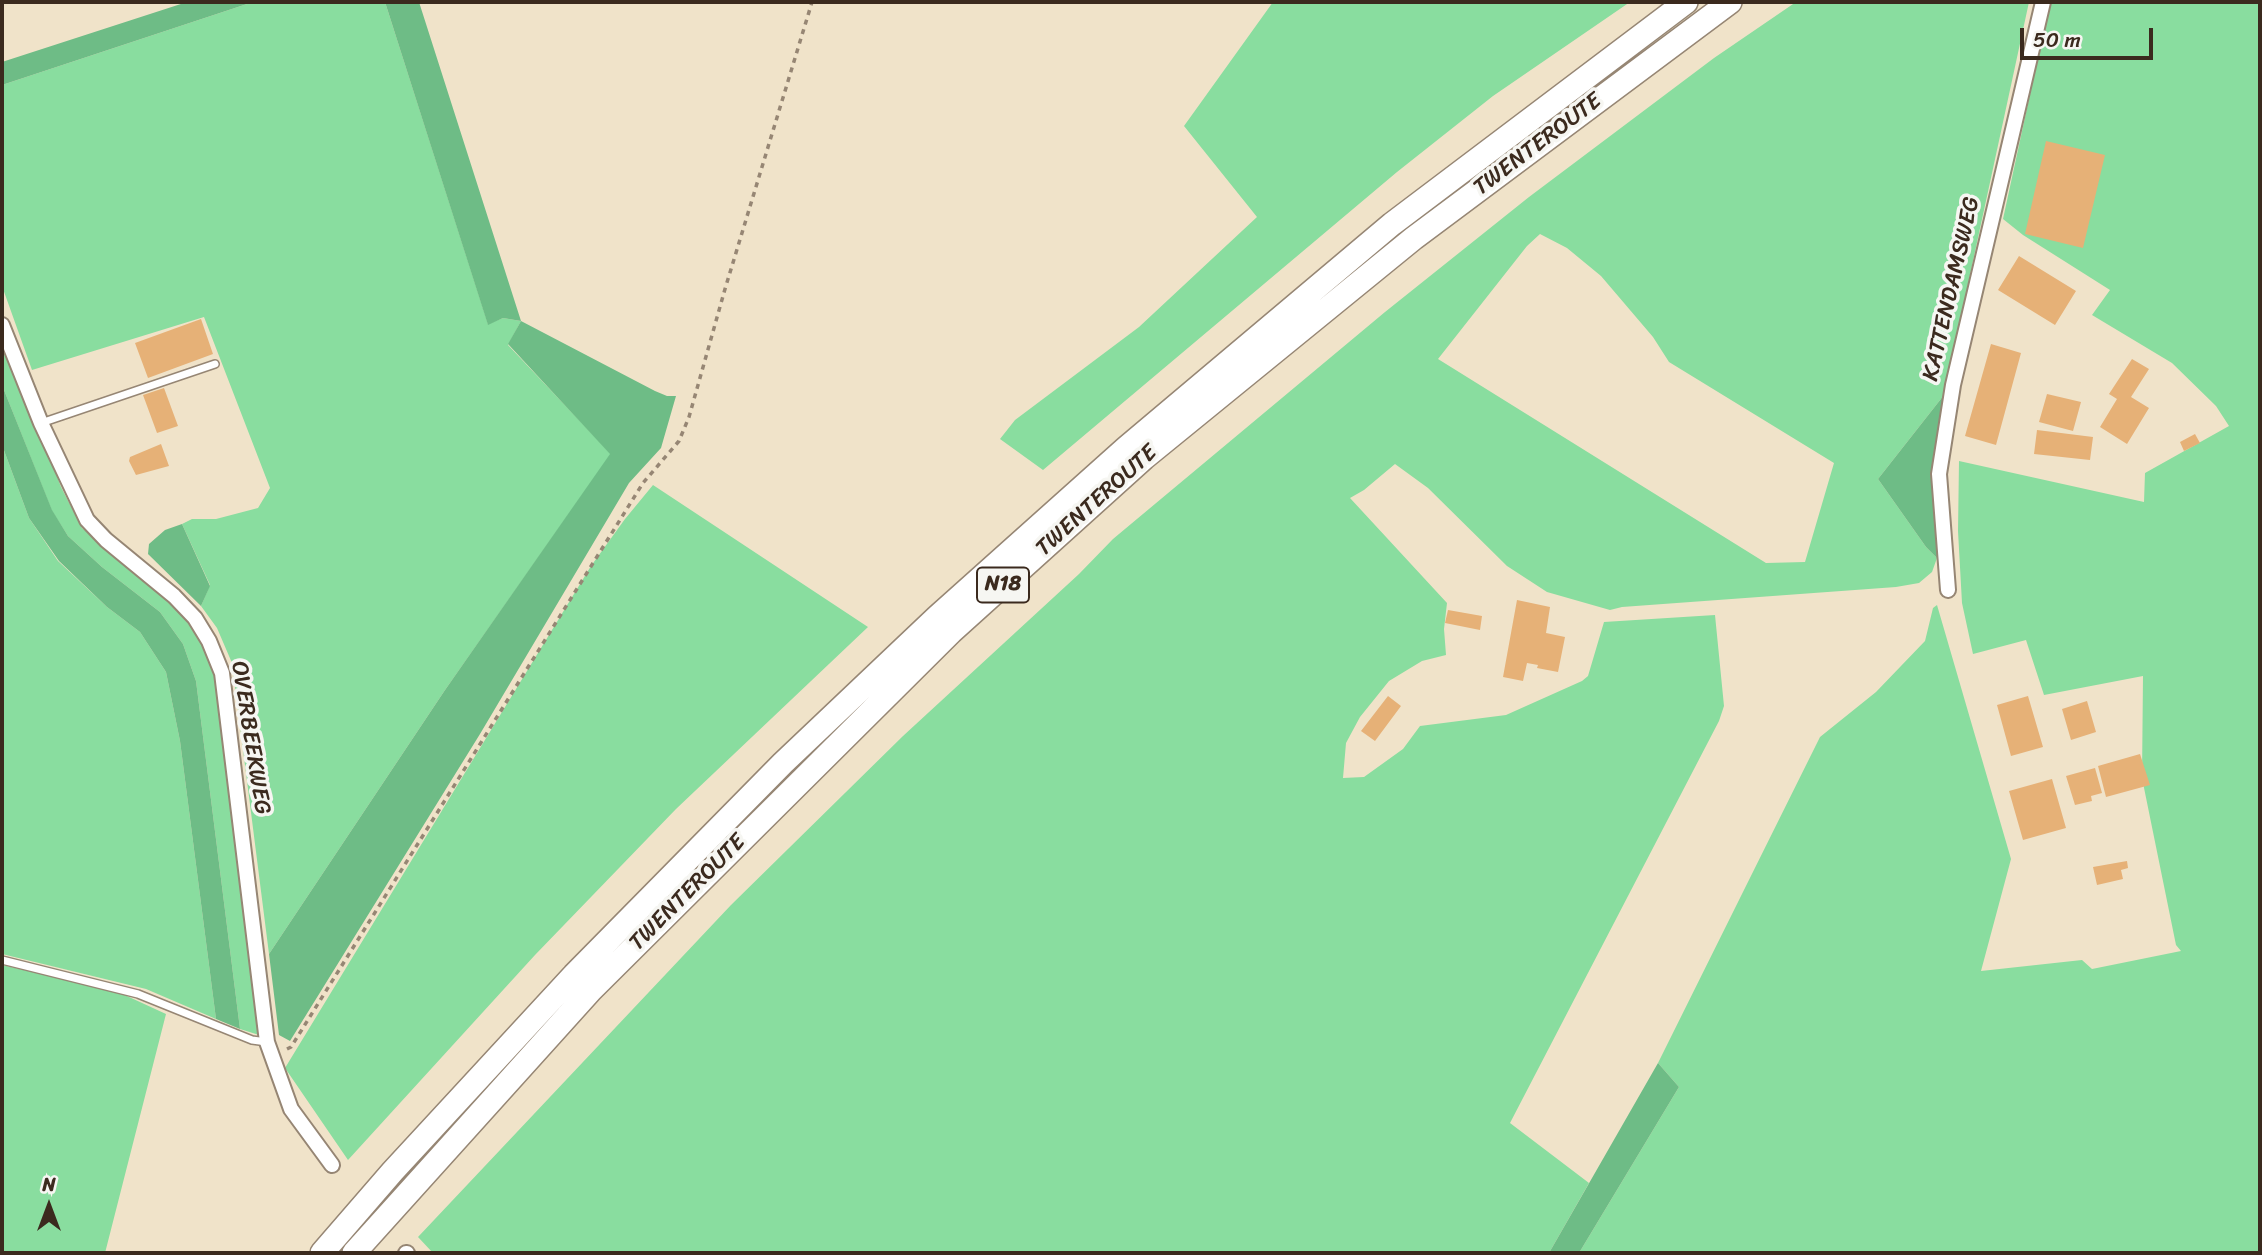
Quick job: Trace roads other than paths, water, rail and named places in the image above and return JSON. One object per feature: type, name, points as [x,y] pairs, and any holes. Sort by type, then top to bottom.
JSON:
[{"type":"highway","name":"TWENTEROUTE","points":[[322,1253],[574,975],[783,763],[937,617],[1126,448],[1392,224],[1686,2]]},
{"type":"highway","name":"TWENTEROUTE","points":[[354,1253],[592,990],[951,632],[1144,458],[1403,247],[1730,2]]},
{"type":"street","name":"KATTENDAMSWEG","points":[[1948,590],[1939,474],[1953,385],[2043,2]]},
{"type":"street","name":"OVERBEEKWEG","points":[[2,325],[41,423],[87,520],[106,540],[174,596],[195,618],[209,641],[222,673],[267,1042],[291,1109],[332,1165]]},
{"type":"lane","points":[[41,423],[215,364]]},
{"type":"lane","points":[[2,960],[138,994],[252,1040],[267,1042]]}]
